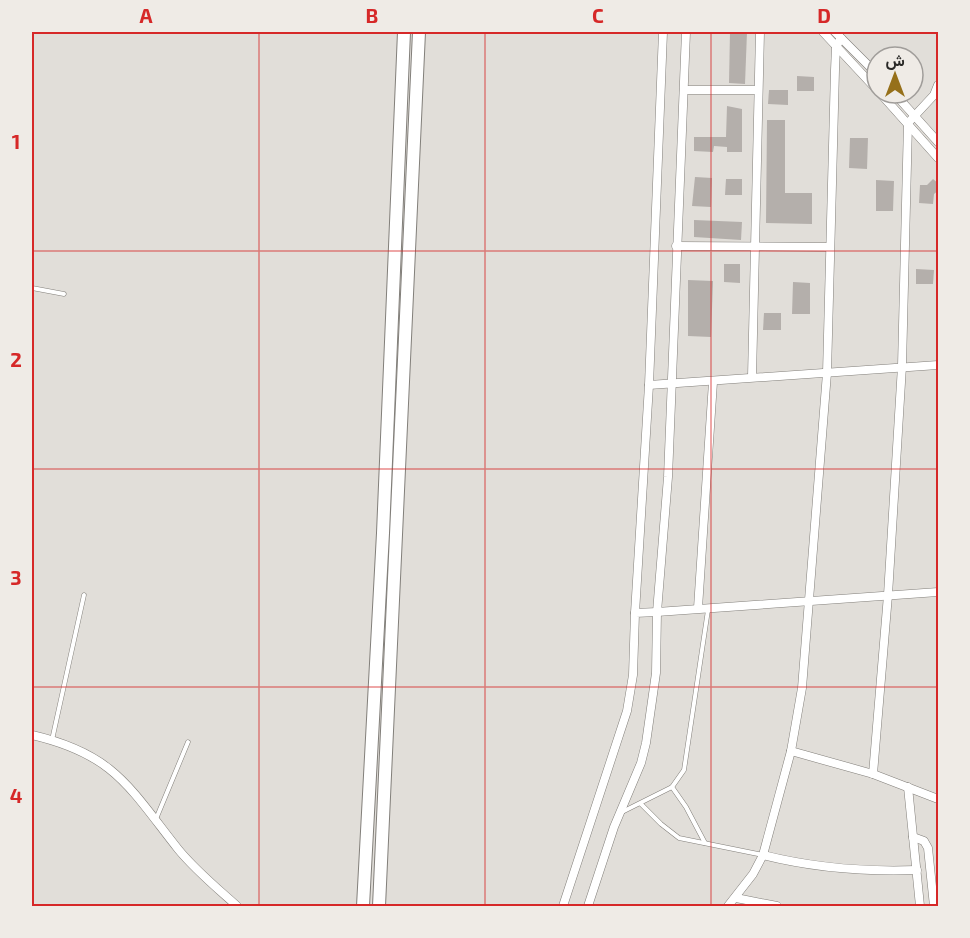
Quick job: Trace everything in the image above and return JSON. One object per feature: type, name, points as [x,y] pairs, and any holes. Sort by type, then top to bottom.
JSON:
[{"type":"highway","points":[[363,906],[382,553],[404,32]]},
{"type":"highway","points":[[379,906],[419,32]]},
{"type":"street","points":[[563,906],[595,803],[623,726],[633,675],[649,385],[663,32]]},
{"type":"street","points":[[588,906],[620,814],[641,763],[651,714],[668,477],[686,32]]},
{"type":"street","points":[[752,377],[760,32]]},
{"type":"street","points":[[823,32],[865,77]]},
{"type":"street","points":[[728,906],[736,898],[763,855],[791,751],[802,688],[811,600],[827,373],[829,247],[838,35]]},
{"type":"street","points":[[838,35],[865,63]]},
{"type":"street","points":[[873,774],[888,595],[902,366],[908,123],[934,95],[939,85]]},
{"type":"street","points":[[684,90],[758,90]]},
{"type":"street","points":[[892,105],[939,158]]},
{"type":"street","points":[[905,105],[939,142]]},
{"type":"street","points":[[676,246],[829,247]]},
{"type":"street","points":[[649,385],[939,365]]},
{"type":"street","points":[[698,608],[713,382]]},
{"type":"street","points":[[635,613],[939,592]]},
{"type":"street","points":[[32,735],[83,750],[118,774],[187,859],[237,906]]},
{"type":"street","points":[[791,751],[873,774],[939,799]]},
{"type":"street","points":[[908,787],[920,906]]},
{"type":"street","points":[[913,837],[924,841],[928,848],[934,906]]},
{"type":"street","points":[[763,855],[815,867],[853,871],[917,870]]},
{"type":"street","points":[[736,898],[772,906]]},
{"type":"lane","points":[[32,288],[64,294]]},
{"type":"lane","points":[[52,740],[84,595]]},
{"type":"lane","points":[[620,814],[672,787],[680,777],[687,761],[709,607]]},
{"type":"lane","points":[[156,819],[188,742]]},
{"type":"lane","points":[[672,787],[686,807],[705,844]]},
{"type":"lane","points":[[641,804],[660,824],[679,838],[763,855]]},
{"type":"building","points":[[730,32],[747,32],[745,84],[729,83]]},
{"type":"building","points":[[797,76],[814,77],[814,91],[797,91]]},
{"type":"building","points":[[769,90],[788,90],[788,105],[768,104]]},
{"type":"building","points":[[727,106],[742,109],[742,152],[727,152],[727,147],[714,146],[713,152],[694,151],[694,137],[726,137]]},
{"type":"building","points":[[767,120],[785,120],[785,193],[812,193],[812,224],[766,223]]},
{"type":"building","points":[[850,138],[868,138],[867,169],[849,168]]},
{"type":"building","points":[[695,177],[712,178],[711,207],[692,206]]},
{"type":"building","points":[[726,179],[742,179],[742,195],[725,195]]},
{"type":"building","points":[[933,179],[939,184],[939,190],[934,194],[933,204],[919,203],[920,185],[927,185]]},
{"type":"building","points":[[876,180],[894,181],[893,211],[876,211]]},
{"type":"building","points":[[694,220],[742,222],[741,240],[694,237]]},
{"type":"building","points":[[724,264],[740,264],[740,283],[724,282]]},
{"type":"building","points":[[916,269],[934,270],[933,284],[916,284]]},
{"type":"building","points":[[688,280],[713,281],[711,337],[688,336]]},
{"type":"building","points":[[793,282],[810,283],[810,314],[792,314]]},
{"type":"building","points":[[764,313],[781,313],[781,330],[763,330]]}]
